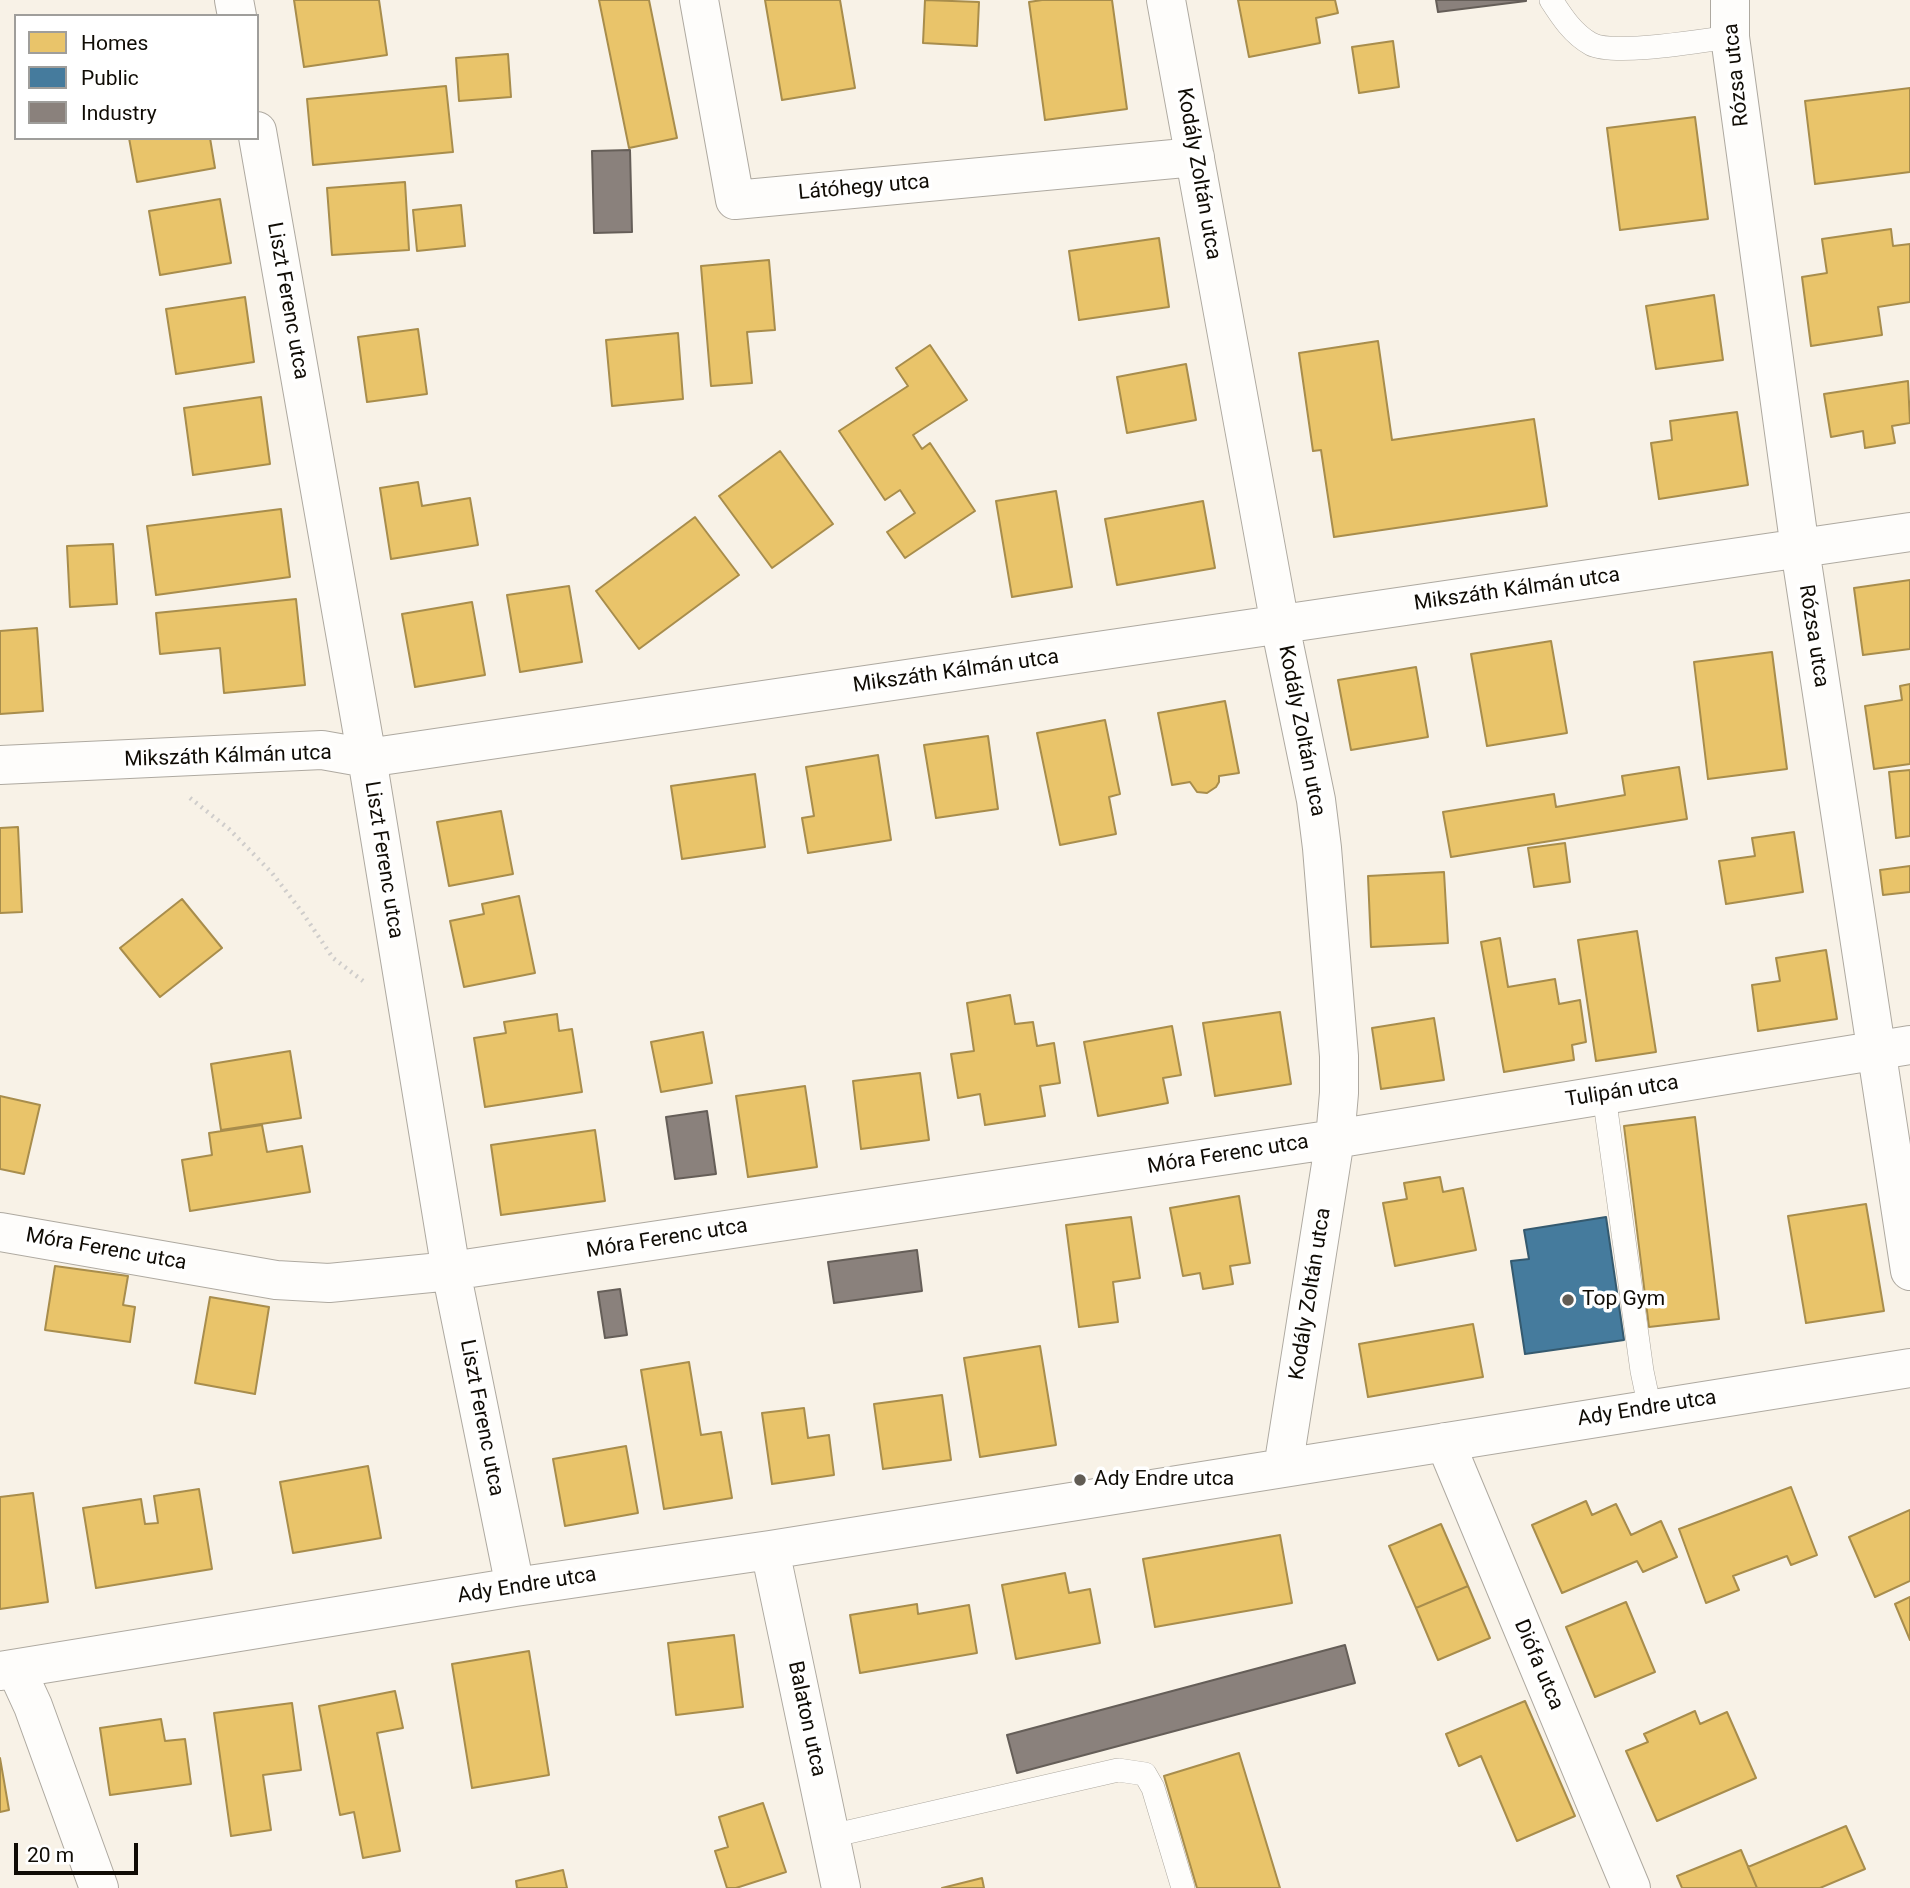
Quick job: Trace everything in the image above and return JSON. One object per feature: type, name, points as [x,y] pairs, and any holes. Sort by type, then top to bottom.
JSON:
[{"type":"street","name":"Látóhegy utca","points":[[699,0],[735,200],[1195,157]]},
{"type":"street","name":"Kodály Zoltán utca","points":[[1166,0],[1280,625],[1316,800],[1339,1056],[1335,1139],[1283,1468]]},
{"type":"street","name":"Rózsa utca","points":[[1730,19],[1800,549],[1893,1048],[1910,1271]]},
{"type":"street","name":"Liszt Ferenc utca","points":[[259,140],[367,758],[451,1271],[515,1587]]},
{"type":"street","name":"Mikszáth Kálmán utca","points":[[0,765],[322,750],[367,758],[1910,532]]},
{"type":"street","name":"Tulipán utca","points":[[1335,1139],[1893,1048]]},
{"type":"street","name":"Móra Ferenc utca","points":[[0,1232],[276,1280],[329,1283],[451,1271],[1335,1139]]},
{"type":"street","name":"Ady Endre utca","points":[[99,1888],[33,1706],[8,1670],[515,1587],[771,1550],[1910,1368]]},
{"type":"street","name":"Diófa utca","points":[[1445,1442],[1631,1888]]},
{"type":"street","name":"Balaton utca","points":[[771,1550],[841,1888]]},
{"type":"lane","points":[[1551,0],[1570,27],[1592,45],[1619,50],[1730,19]]},
{"type":"lane","points":[[1604,1095],[1642,1371],[1650,1409]]},
{"type":"lane","points":[[831,1836],[1118,1770],[1145,1774],[1153,1788],[1183,1888]]},
{"type":"path","points":[[141,759],[229,829],[272,873],[333,958],[408,1015]]},
{"type":"building: Homes","points":[[294,0],[379,0],[387,55],[304,67]]},
{"type":"building: Homes","points":[[599,0],[649,0],[677,138],[629,148]]},
{"type":"building: Homes","points":[[765,0],[840,0],[855,88],[782,100]]},
{"type":"building: Homes","points":[[925,0],[979,2],[977,46],[923,43]]},
{"type":"building: Homes","points":[[1112,0],[1127,109],[1045,120],[1029,2]]},
{"type":"building: Homes","points":[[1238,0],[1335,0],[1338,13],[1316,18],[1320,43],[1249,57]]},
{"type":"building: Homes","points":[[1393,41],[1399,87],[1359,93],[1352,47]]},
{"type":"building: Homes","points":[[508,54],[511,97],[459,101],[456,58]]},
{"type":"building: Homes","points":[[446,86],[453,152],[313,165],[307,99]]},
{"type":"building: Homes","points":[[1910,88],[1910,172],[1815,184],[1805,101]]},
{"type":"building: Homes","points":[[1695,117],[1708,219],[1620,230],[1607,128]]},
{"type":"building: Homes","points":[[129,140],[210,140],[215,168],[137,182]]},
{"type":"building: Homes","points":[[405,182],[409,250],[332,255],[327,188]]},
{"type":"building: Homes","points":[[220,199],[231,263],[160,275],[149,211]]},
{"type":"building: Homes","points":[[461,205],[465,246],[417,251],[413,210]]},
{"type":"building: Homes","points":[[1891,229],[1893,246],[1910,244],[1910,302],[1878,307],[1882,335],[1811,346],[1802,277],[1827,273],[1822,239]]},
{"type":"building: Homes","points":[[1159,238],[1169,307],[1079,320],[1069,251]]},
{"type":"building: Homes","points":[[769,260],[775,330],[747,332],[752,383],[711,386],[701,266]]},
{"type":"building: Homes","points":[[1714,295],[1723,360],[1656,369],[1646,306]]},
{"type":"building: Homes","points":[[245,297],[254,362],[176,374],[166,309]]},
{"type":"building: Homes","points":[[418,329],[427,394],[367,402],[358,337]]},
{"type":"building: Homes","points":[[678,333],[683,399],[612,406],[606,340]]},
{"type":"building: Homes","points":[[1378,341],[1392,440],[1534,419],[1547,506],[1334,537],[1321,450],[1313,451],[1299,353]]},
{"type":"building: Homes","points":[[930,345],[967,400],[913,435],[922,449],[930,443],[975,511],[905,558],[887,532],[915,513],[900,490],[885,500],[839,431],[908,386],[896,368]]},
{"type":"building: Homes","points":[[1186,364],[1196,420],[1127,433],[1117,377]]},
{"type":"building: Homes","points":[[1908,381],[1910,423],[1892,426],[1895,443],[1865,448],[1863,431],[1831,437],[1824,394]]},
{"type":"building: Homes","points":[[261,397],[270,464],[193,475],[184,408]]},
{"type":"building: Homes","points":[[1737,412],[1748,485],[1659,499],[1651,443],[1672,440],[1670,421]]},
{"type":"building: Homes","points":[[780,451],[833,524],[772,568],[719,496]]},
{"type":"building: Homes","points":[[418,482],[422,506],[470,498],[478,545],[391,559],[380,488]]},
{"type":"building: Homes","points":[[1056,491],[1072,587],[1012,597],[996,501]]},
{"type":"building: Homes","points":[[1203,501],[1215,568],[1117,585],[1105,519]]},
{"type":"building: Homes","points":[[281,509],[290,577],[156,595],[147,526]]},
{"type":"building: Homes","points":[[695,517],[739,575],[639,649],[596,591]]},
{"type":"building: Homes","points":[[113,544],[117,604],[70,607],[67,546]]},
{"type":"building: Homes","points":[[1910,580],[1910,649],[1863,655],[1854,588]]},
{"type":"building: Homes","points":[[569,586],[582,662],[520,672],[507,595]]},
{"type":"building: Homes","points":[[296,599],[305,685],[224,693],[220,648],[160,654],[156,613]]},
{"type":"building: Homes","points":[[472,602],[485,675],[415,687],[402,614]]},
{"type":"building: Homes","points":[[37,628],[43,711],[0,714],[0,631]]},
{"type":"building: Homes","points":[[1551,641],[1567,733],[1487,746],[1471,654]]},
{"type":"building: Homes","points":[[1772,652],[1787,769],[1708,779],[1694,662]]},
{"type":"building: Homes","points":[[1416,667],[1428,737],[1351,750],[1338,680]]},
{"type":"building: Homes","points":[[1910,684],[1910,764],[1874,769],[1865,706],[1902,700],[1900,686]]},
{"type":"building: Homes","points":[[1225,701],[1239,773],[1219,776],[1216,787],[1207,793],[1197,792],[1190,782],[1172,785],[1158,713]]},
{"type":"building: Homes","points":[[1105,720],[1120,794],[1109,797],[1116,834],[1060,845],[1037,733]]},
{"type":"building: Homes","points":[[988,736],[998,809],[936,818],[924,745]]},
{"type":"building: Homes","points":[[878,755],[891,840],[808,853],[802,818],[814,816],[806,767]]},
{"type":"building: Homes","points":[[1679,767],[1687,819],[1451,857],[1443,812],[1554,794],[1556,807],[1625,795],[1622,776]]},
{"type":"building: Homes","points":[[1910,770],[1910,836],[1896,838],[1889,772]]},
{"type":"building: Homes","points":[[755,774],[765,847],[682,859],[671,786]]},
{"type":"building: Homes","points":[[501,811],[513,874],[449,886],[437,822]]},
{"type":"building: Homes","points":[[18,827],[22,912],[0,913],[0,828]]},
{"type":"building: Homes","points":[[1794,832],[1803,892],[1726,904],[1719,861],[1755,856],[1752,838]]},
{"type":"building: Homes","points":[[1565,843],[1570,882],[1534,887],[1528,848]]},
{"type":"building: Homes","points":[[1910,866],[1910,892],[1883,895],[1880,870]]},
{"type":"building: Homes","points":[[1444,872],[1448,943],[1371,947],[1368,876]]},
{"type":"building: Homes","points":[[519,896],[535,973],[464,987],[450,921],[484,914],[482,904]]},
{"type":"building: Homes","points":[[182,899],[222,948],[160,997],[120,948]]},
{"type":"building: Homes","points":[[1637,931],[1656,1052],[1596,1061],[1578,940]]},
{"type":"building: Homes","points":[[1500,938],[1508,987],[1555,979],[1559,1004],[1580,1000],[1586,1042],[1572,1045],[1574,1060],[1504,1072],[1481,942]]},
{"type":"building: Homes","points":[[1826,950],[1837,1019],[1758,1031],[1752,985],[1780,981],[1776,958]]},
{"type":"building: Homes","points":[[1010,995],[1015,1024],[1033,1022],[1037,1046],[1054,1043],[1060,1083],[1040,1086],[1045,1116],[985,1125],[980,1094],[958,1098],[951,1054],[974,1051],[967,1003]]},
{"type":"building: Homes","points":[[1280,1012],[1291,1084],[1215,1096],[1203,1023]]},
{"type":"building: Homes","points":[[557,1014],[559,1031],[572,1029],[582,1092],[485,1107],[474,1038],[506,1033],[504,1022]]},
{"type":"building: Homes","points":[[1434,1018],[1444,1080],[1381,1089],[1372,1028]]},
{"type":"building: Homes","points":[[1172,1026],[1181,1075],[1163,1078],[1168,1103],[1098,1116],[1084,1042]]},
{"type":"building: Homes","points":[[703,1032],[712,1083],[661,1092],[651,1042]]},
{"type":"building: Homes","points":[[290,1051],[301,1118],[221,1130],[211,1064]]},
{"type":"building: Homes","points":[[920,1073],[929,1140],[861,1149],[853,1081]]},
{"type":"building: Homes","points":[[805,1086],[817,1167],[748,1177],[736,1096]]},
{"type":"building: Homes","points":[[0,1096],[40,1105],[24,1174],[0,1169]]},
{"type":"building: Homes","points":[[1695,1117],[1719,1319],[1649,1327],[1624,1126]]},
{"type":"building: Homes","points":[[262,1125],[267,1152],[302,1146],[310,1192],[190,1211],[182,1160],[212,1155],[209,1133]]},
{"type":"building: Homes","points":[[595,1130],[605,1201],[501,1215],[491,1145]]},
{"type":"building: Homes","points":[[1440,1177],[1443,1192],[1463,1188],[1476,1250],[1395,1266],[1383,1203],[1407,1199],[1404,1183]]},
{"type":"building: Homes","points":[[1239,1196],[1250,1263],[1230,1266],[1233,1284],[1203,1289],[1200,1273],[1183,1276],[1170,1208]]},
{"type":"building: Homes","points":[[1866,1204],[1884,1311],[1806,1323],[1788,1216]]},
{"type":"building: Homes","points":[[1131,1217],[1140,1278],[1113,1282],[1118,1322],[1079,1327],[1066,1225]]},
{"type":"building: Homes","points":[[55,1266],[128,1276],[123,1305],[135,1307],[130,1342],[45,1330]]},
{"type":"building: Homes","points":[[210,1297],[269,1307],[255,1394],[195,1383]]},
{"type":"building: Homes","points":[[1473,1324],[1483,1377],[1368,1397],[1359,1344]]},
{"type":"building: Homes","points":[[1040,1346],[1056,1445],[980,1457],[964,1358]]},
{"type":"building: Homes","points":[[689,1362],[701,1435],[721,1432],[732,1498],[664,1509],[641,1370]]},
{"type":"building: Homes","points":[[942,1395],[951,1460],[883,1469],[874,1404]]},
{"type":"building: Homes","points":[[804,1408],[808,1438],[829,1435],[834,1475],[772,1484],[762,1413]]},
{"type":"building: Homes","points":[[626,1446],[638,1513],[565,1526],[553,1459]]},
{"type":"building: Homes","points":[[368,1466],[381,1538],[293,1553],[280,1482]]},
{"type":"building: Homes","points":[[1791,1487],[1817,1555],[1791,1565],[1787,1556],[1733,1576],[1739,1590],[1706,1603],[1679,1529]]},
{"type":"building: Homes","points":[[199,1489],[212,1569],[96,1588],[83,1508],[141,1499],[145,1524],[158,1523],[154,1496]]},
{"type":"building: Homes","points":[[33,1493],[48,1602],[0,1609],[0,1497]]},
{"type":"building: Homes","points":[[1586,1501],[1592,1515],[1616,1504],[1631,1535],[1661,1521],[1677,1557],[1643,1572],[1637,1561],[1562,1593],[1532,1525]]},
{"type":"building: Homes","points":[[1910,1510],[1910,1581],[1875,1597],[1849,1537]]},
{"type":"building: Homes","points":[[1441,1524],[1468,1586],[1416,1608],[1389,1546]]},
{"type":"building: Homes","points":[[1280,1535],[1292,1603],[1155,1627],[1143,1559]]},
{"type":"building: Homes","points":[[1065,1573],[1069,1593],[1090,1589],[1100,1643],[1016,1659],[1002,1585]]},
{"type":"building: Homes","points":[[1468,1586],[1490,1638],[1438,1660],[1416,1608]]},
{"type":"building: Homes","points":[[1910,1597],[1910,1640],[1895,1604]]},
{"type":"building: Homes","points":[[1626,1602],[1655,1672],[1595,1697],[1566,1627]]},
{"type":"building: Homes","points":[[917,1604],[918,1614],[969,1605],[977,1653],[860,1673],[850,1615]]},
{"type":"building: Homes","points":[[734,1635],[743,1707],[676,1715],[668,1643]]},
{"type":"building: Homes","points":[[529,1651],[549,1775],[472,1788],[452,1664]]},
{"type":"building: Homes","points":[[395,1691],[403,1728],[377,1733],[400,1851],[363,1858],[354,1812],[340,1815],[319,1706]]},
{"type":"building: Homes","points":[[1525,1701],[1575,1816],[1517,1841],[1481,1756],[1459,1766],[1446,1734]]},
{"type":"building: Homes","points":[[292,1703],[301,1770],[263,1775],[271,1830],[231,1836],[214,1713]]},
{"type":"building: Homes","points":[[1695,1711],[1700,1724],[1727,1712],[1756,1778],[1657,1821],[1626,1751],[1648,1742],[1644,1734]]},
{"type":"building: Homes","points":[[161,1719],[165,1741],[185,1739],[191,1784],[110,1795],[100,1728]]},
{"type":"building: Homes","points":[[1239,1753],[1280,1888],[1197,1888],[1164,1776]]},
{"type":"building: Homes","points":[[0,1758],[9,1810],[0,1812]]},
{"type":"building: Homes","points":[[763,1803],[786,1872],[736,1888],[727,1888],[715,1851],[728,1847],[719,1817]]},
{"type":"building: Homes","points":[[1846,1826],[1865,1869],[1820,1888],[1757,1888],[1748,1867]]},
{"type":"building: Homes","points":[[1741,1850],[1757,1888],[1682,1888],[1677,1876]]},
{"type":"building: Homes","points":[[563,1870],[567,1888],[517,1888],[516,1881]]},
{"type":"building: Homes","points":[[982,1878],[984,1888],[942,1888]]},
{"type":"building: Public","name":"Top Gym","points":[[1606,1217],[1624,1340],[1525,1354],[1511,1261],[1529,1259],[1524,1230]]},
{"type":"building: Industry","points":[[1436,0],[1526,0],[1526,1],[1438,12]]},
{"type":"building: Industry","points":[[630,150],[632,232],[594,233],[592,151]]},
{"type":"building: Industry","points":[[707,1111],[716,1174],[675,1179],[666,1117]]},
{"type":"building: Industry","points":[[917,1250],[922,1291],[834,1303],[828,1262]]},
{"type":"building: Industry","points":[[620,1289],[627,1335],[605,1338],[598,1292]]},
{"type":"building: Industry","points":[[1345,1645],[1355,1683],[1017,1773],[1007,1735]]},
{"type":"place","name":"Top Gym","points":[[1568,1300]]},
{"type":"place","name":"Ady Endre utca","points":[[1080,1480]]}]
